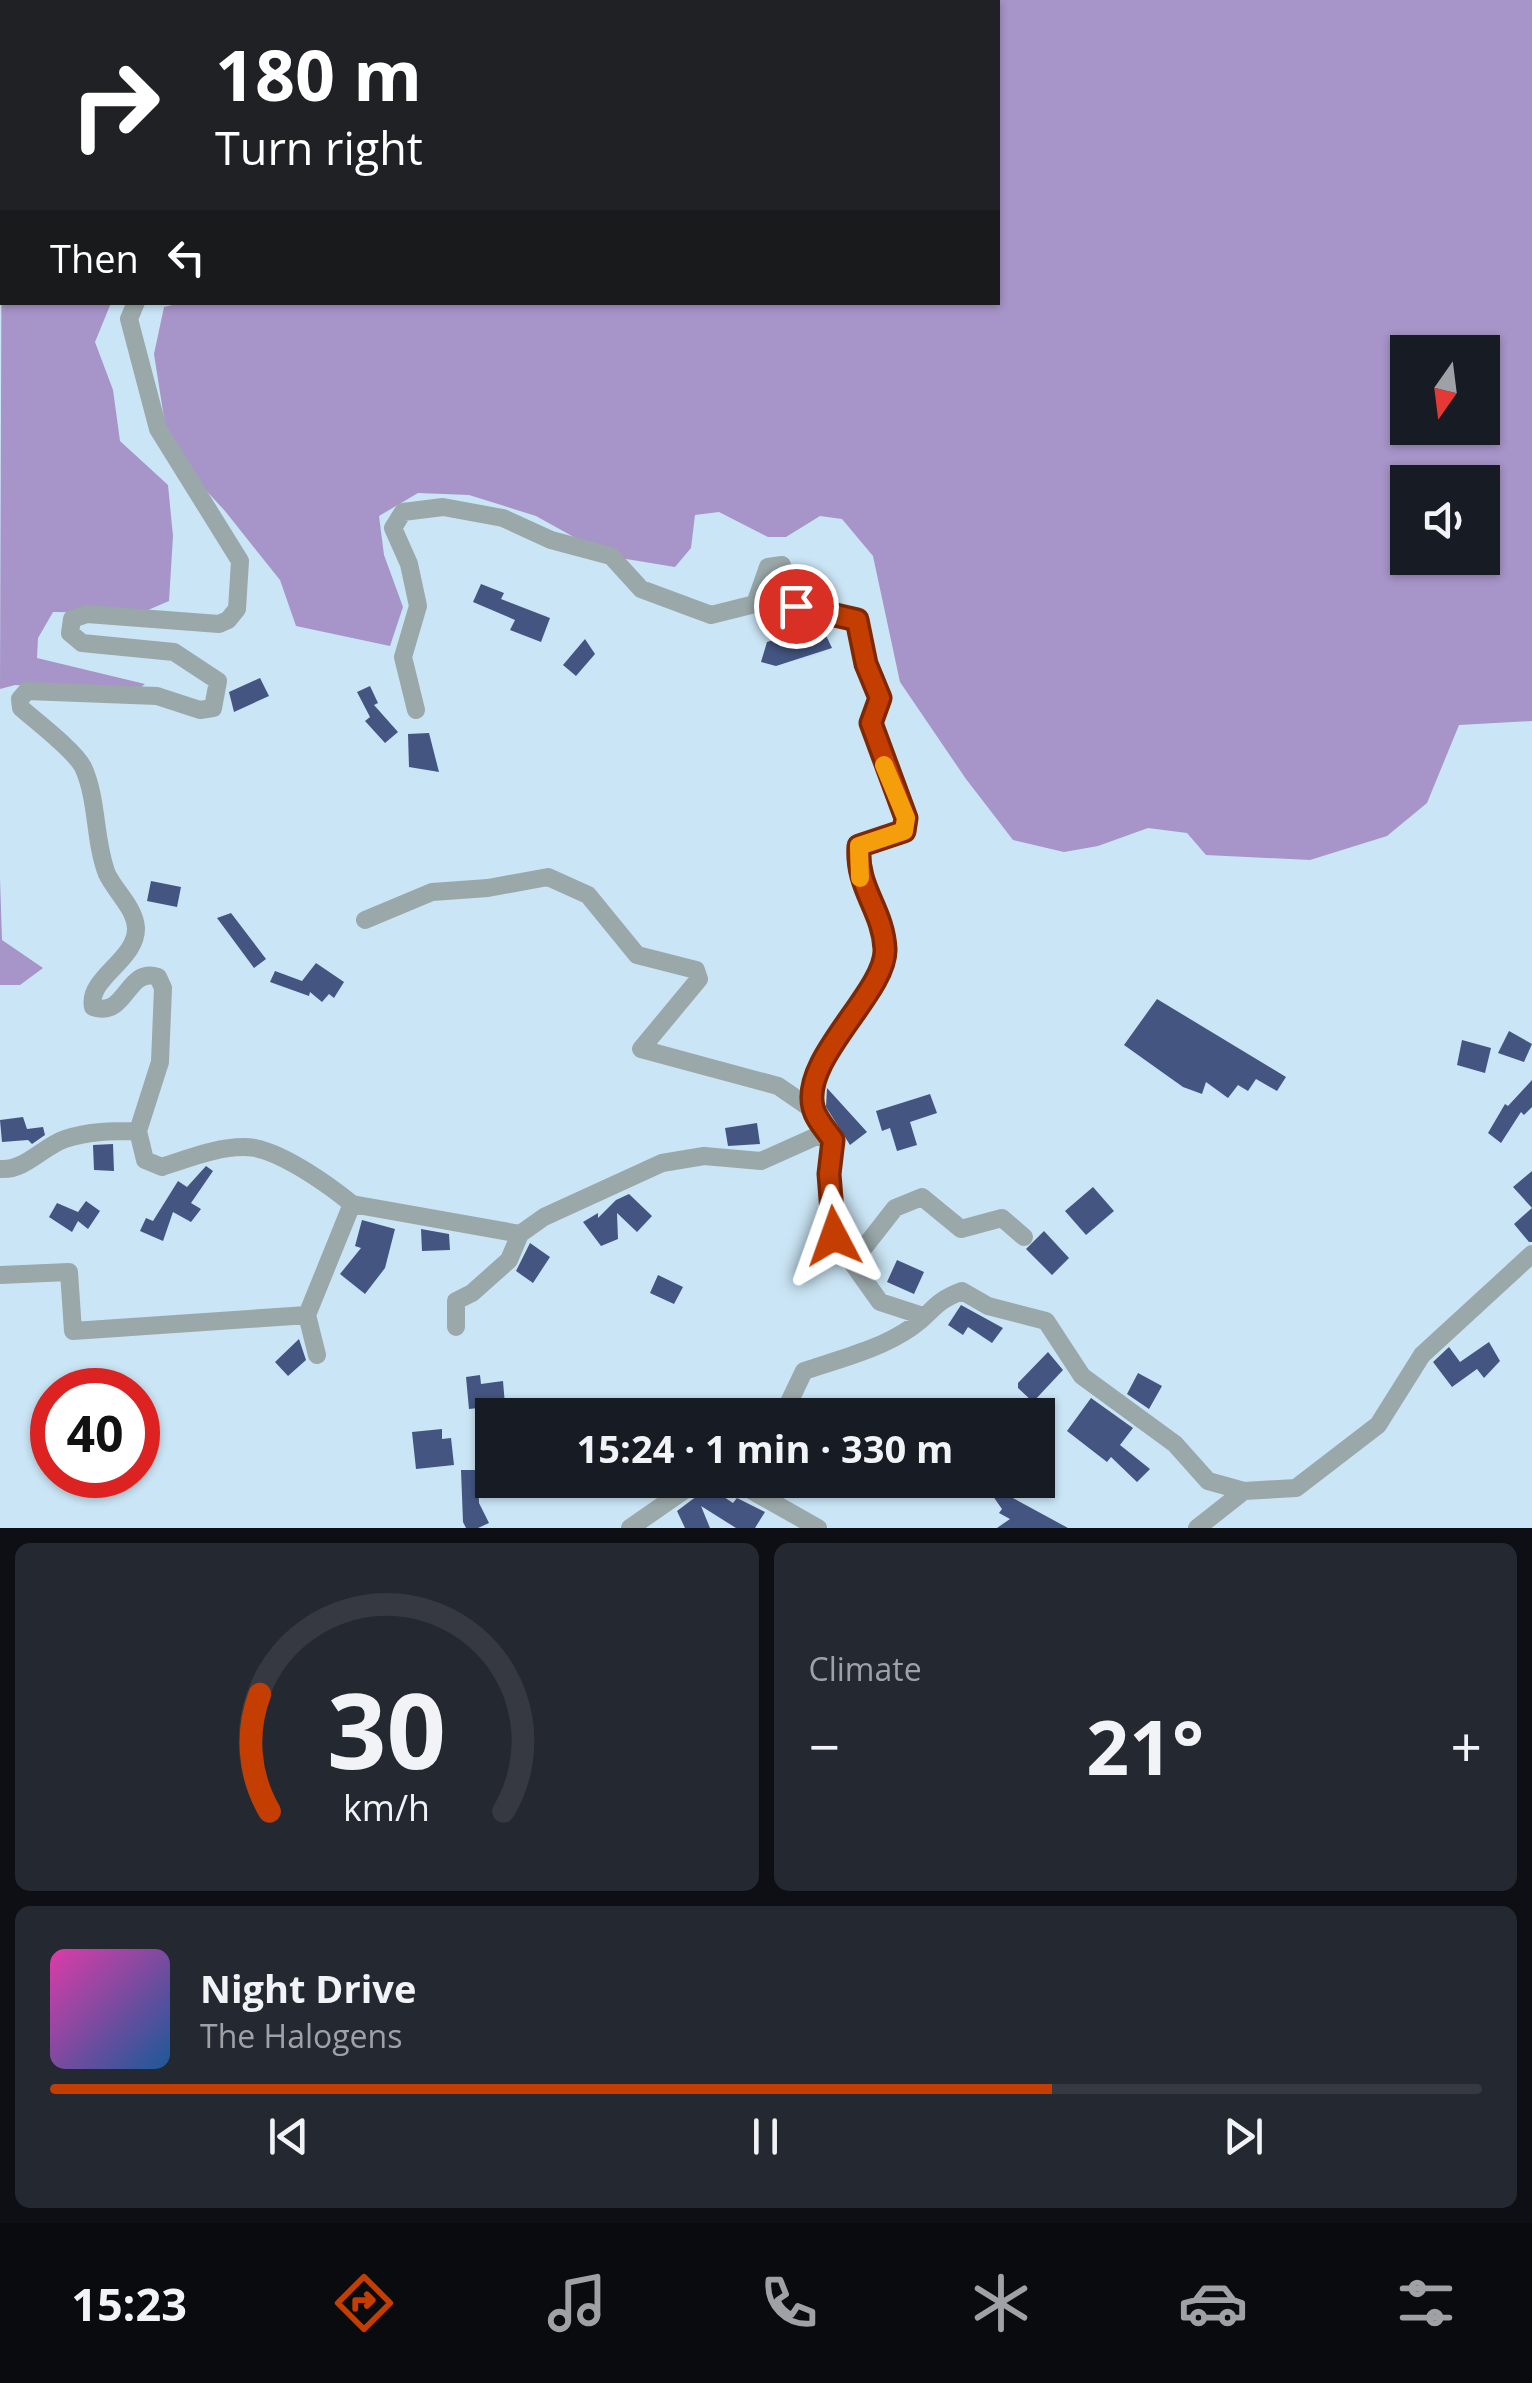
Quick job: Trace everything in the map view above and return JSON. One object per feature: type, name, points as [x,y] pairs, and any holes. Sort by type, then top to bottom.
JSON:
[{"type":"street","points":[[135,305],[130,319],[158,429],[240,561],[237,609],[219,624],[87,614],[72,619],[70,634],[82,643],[174,652],[218,681],[218,697],[214,708],[200,710],[157,696],[27,691],[20,699],[21,708],[82,766],[107,874],[130,911],[136,929],[128,952],[96,990],[91,1000],[93,1007],[98,1010],[117,1006],[138,977],[148,974],[158,977],[163,988],[160,1062],[138,1130],[142,1154],[152,1165],[162,1167],[224,1150],[252,1147],[332,1187],[352,1204],[520,1234]]},
{"type":"street","points":[[416,710],[403,657],[418,606],[409,564],[392,528],[403,512],[443,507],[503,518],[551,540],[611,556],[640,589],[710,615],[755,604],[768,567],[782,565],[796,606],[857,620],[866,664],[880,698],[871,723],[906,818],[904,831],[859,846],[857,872],[877,914],[886,951],[878,975],[844,1024],[811,1090],[813,1110]]},
{"type":"street","points":[[365,920],[432,892],[488,888],[548,877],[588,896],[637,956],[696,970],[699,979],[641,1049],[778,1086],[813,1110],[833,1140],[829,1174],[834,1236],[880,1302],[923,1316]]},
{"type":"street","points":[[0,1169],[12,1170],[62,1140],[102,1131],[138,1130]]},
{"type":"street","points":[[456,1327],[456,1301],[472,1293],[509,1260],[520,1234],[544,1217],[662,1163],[704,1156],[760,1161],[816,1136],[833,1140]]},
{"type":"street","points":[[852,1262],[895,1208],[922,1197],[960,1229],[1002,1218],[1024,1238]]},
{"type":"street","points":[[317,1355],[307,1315],[352,1204]]},
{"type":"street","points":[[791,1398],[804,1371],[868,1349],[914,1326],[936,1301],[962,1291],[988,1306],[1046,1321],[1082,1376],[1175,1444],[1208,1481],[1244,1491],[1296,1488],[1378,1425],[1422,1355],[1532,1254]]},
{"type":"street","points":[[0,1275],[69,1272],[72,1331],[307,1315]]},
{"type":"street","points":[[1196,1528],[1244,1491]]},
{"type":"street","points":[[630,1528],[663,1520],[683,1498]]},
{"type":"street","points":[[771,1498],[818,1528]]},
{"type":"shaded area","points":[[1000,0],[1532,0],[1532,721],[1459,725],[1427,803],[1387,836],[1310,860],[1206,855],[1187,833],[1148,828],[1098,846],[1064,852],[1013,840],[900,682],[873,556],[842,519],[820,516],[786,537],[768,537],[719,512],[695,515],[691,548],[675,567],[608,556],[536,516],[469,495],[418,493],[379,516],[384,555],[403,607],[390,646],[296,626],[280,580],[169,450],[154,354],[164,307],[172,305],[1000,305]]},
{"type":"shaded area","points":[[1,305],[110,305],[95,342],[113,390],[120,441],[168,485],[173,536],[169,601],[141,613],[53,612],[38,638],[37,658],[145,684],[133,693],[15,685],[0,689]]},
{"type":"shaded area","points":[[0,878],[2,940],[43,968],[20,985],[0,985]]},
{"type":"building","points":[[481,584],[504,593],[501,599],[550,618],[541,642],[510,630],[515,620],[473,602]]},
{"type":"building","points":[[821,625],[832,648],[776,666],[761,662],[767,642]]},
{"type":"building","points":[[585,639],[595,654],[576,676],[563,665]]},
{"type":"building","points":[[260,678],[269,696],[234,712],[229,692]]},
{"type":"building","points":[[370,686],[378,703],[374,705],[398,732],[385,743],[365,721],[370,717],[357,692]]},
{"type":"building","points":[[429,733],[439,772],[409,767],[408,734]]},
{"type":"building","points":[[151,881],[181,887],[177,907],[147,901]]},
{"type":"building","points":[[231,913],[266,959],[254,968],[217,918]]},
{"type":"building","points":[[316,963],[344,982],[334,998],[329,994],[322,1002],[310,992],[309,996],[270,982],[275,971],[302,981]]},
{"type":"building","points":[[1157,999],[1286,1077],[1277,1091],[1256,1079],[1248,1091],[1238,1085],[1228,1098],[1206,1082],[1202,1094],[1183,1087],[1124,1045]]},
{"type":"building","points":[[1509,1031],[1532,1044],[1524,1062],[1498,1053]]},
{"type":"building","points":[[1462,1040],[1491,1048],[1485,1073],[1457,1065]]},
{"type":"building","points":[[1532,1080],[1532,1107],[1524,1115],[1521,1112],[1501,1143],[1488,1133],[1505,1104],[1508,1106]]},
{"type":"building","points":[[827,1088],[867,1132],[850,1145],[826,1107]]},
{"type":"building","points":[[930,1094],[937,1113],[910,1122],[917,1145],[897,1151],[890,1128],[882,1131],[876,1111]]},
{"type":"building","points":[[23,1117],[27,1129],[43,1127],[45,1135],[32,1144],[28,1140],[2,1142],[0,1120]]},
{"type":"building","points":[[757,1123],[760,1144],[728,1146],[725,1128]]},
{"type":"building","points":[[113,1144],[114,1171],[94,1170],[93,1145]]},
{"type":"building","points":[[206,1166],[213,1171],[191,1203],[201,1209],[191,1222],[173,1212],[163,1241],[140,1231],[146,1218],[153,1221],[178,1181],[187,1187]]},
{"type":"building","points":[[1532,1171],[1532,1208],[1513,1187]]},
{"type":"building","points":[[1093,1187],[1114,1211],[1086,1235],[1065,1211]]},
{"type":"building","points":[[629,1194],[652,1216],[637,1232],[617,1213],[618,1239],[601,1246],[583,1222],[598,1213],[598,1218],[616,1200]]},
{"type":"building","points":[[86,1201],[100,1211],[88,1229],[78,1221],[72,1232],[49,1217],[57,1203],[78,1212]]},
{"type":"building","points":[[1532,1208],[1532,1242],[1529,1242],[1514,1224]]},
{"type":"building","points":[[362,1220],[395,1229],[385,1268],[365,1294],[340,1274],[361,1248],[355,1246]]},
{"type":"building","points":[[421,1229],[449,1234],[450,1250],[422,1251]]},
{"type":"building","points":[[1044,1231],[1069,1258],[1052,1275],[1026,1249]]},
{"type":"building","points":[[530,1243],[550,1257],[533,1283],[516,1271]]},
{"type":"building","points":[[897,1260],[924,1272],[914,1294],[887,1282]]},
{"type":"building","points":[[658,1275],[683,1287],[674,1304],[650,1293]]},
{"type":"building","points":[[961,1305],[1003,1328],[992,1343],[968,1327],[963,1335],[948,1325]]},
{"type":"building","points":[[299,1339],[306,1360],[288,1376],[275,1362]]},
{"type":"building","points":[[1489,1342],[1500,1361],[1484,1378],[1477,1369],[1452,1387],[1433,1362],[1449,1347],[1460,1362]]},
{"type":"building","points":[[1048,1352],[1063,1370],[1037,1398],[1029,1398],[1018,1383]]},
{"type":"building","points":[[1138,1373],[1162,1386],[1149,1409],[1127,1394]]},
{"type":"building","points":[[480,1375],[481,1384],[503,1381],[504,1398],[475,1398],[475,1408],[469,1409],[466,1377]]},
{"type":"building","points":[[1091,1398],[1133,1428],[1120,1445],[1150,1469],[1137,1482],[1111,1457],[1107,1462],[1067,1431]]},
{"type":"building","points":[[442,1429],[442,1439],[451,1438],[454,1465],[416,1469],[412,1432]]},
{"type":"building","points":[[461,1470],[475,1470],[475,1498],[479,1498],[489,1523],[466,1528]]},
{"type":"building","points":[[694,1498],[726,1498],[733,1503],[737,1498],[765,1512],[755,1528],[736,1528],[701,1506],[710,1528],[685,1528],[677,1511]]},
{"type":"building","points":[[994,1498],[1013,1498],[1068,1528],[997,1528],[1010,1519],[999,1513],[1002,1509]]},
{"type":"slow traffic","points":[[860,878],[859,846],[904,831],[906,818],[884,765]]},
{"type":"route","points":[[796,606],[857,620],[866,664],[880,698],[871,723],[885,771],[906,818],[904,831],[859,846],[857,872],[877,914],[886,951],[878,975],[844,1024],[811,1090],[813,1110],[833,1140],[829,1174],[834,1236]]}]
